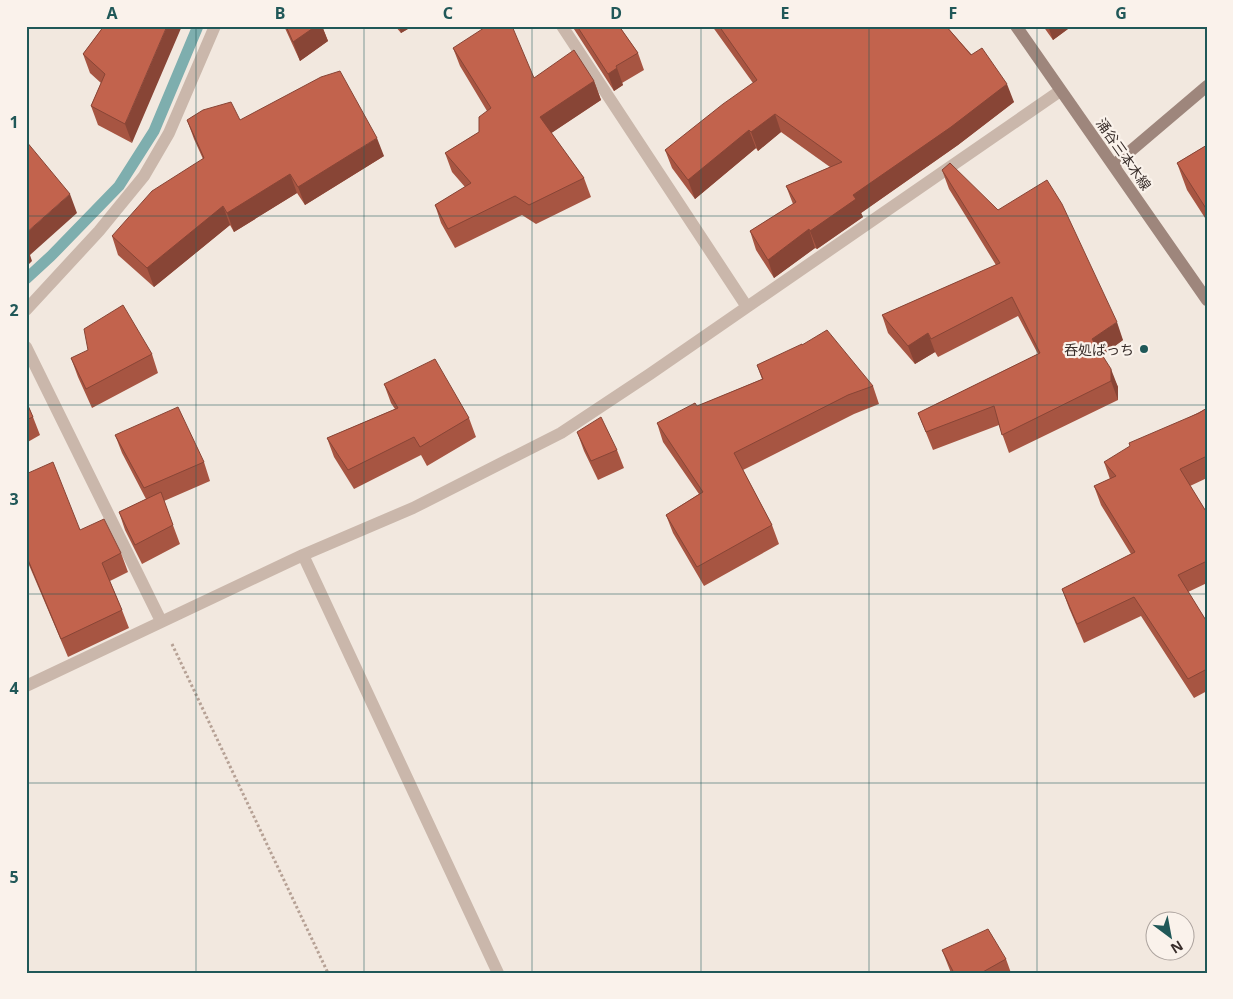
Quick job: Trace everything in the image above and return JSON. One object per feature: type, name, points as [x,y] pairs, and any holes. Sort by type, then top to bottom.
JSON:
[{"type":"main road","name":"涌谷三本木線","points":[[1016,26],[1207,300]]},
{"type":"main road","points":[[1114,165],[1207,86]]},
{"type":"street","points":[[26,310],[99,231],[144,176],[169,133],[216,26]]},
{"type":"street","points":[[562,26],[747,307]]},
{"type":"street","points":[[26,686],[302,555],[413,508],[561,433],[1060,91]]},
{"type":"street","points":[[26,346],[161,621]]},
{"type":"street","points":[[302,555],[498,973]]},
{"type":"path","points":[[161,621],[328,973]]},
{"type":"building","points":[[104,26],[167,26],[125,124],[91,106],[105,74],[83,54]]},
{"type":"building","points":[[286,26],[316,26],[293,42]]},
{"type":"building","points":[[487,26],[512,26],[534,78],[574,50],[594,81],[540,117],[584,178],[529,205],[515,196],[448,229],[435,205],[471,183],[445,153],[479,132],[479,117],[491,108],[453,48]]},
{"type":"building","points":[[577,26],[619,26],[638,53],[616,66],[617,68],[608,74]]},
{"type":"building","points":[[719,26],[946,26],[971,55],[982,48],[1007,84],[951,127],[853,195],[856,199],[810,231],[809,229],[768,260],[750,231],[796,202],[786,186],[842,162],[775,114],[751,132],[749,130],[688,180],[665,150],[757,80]]},
{"type":"building","points":[[340,71],[377,138],[298,187],[290,174],[227,213],[223,206],[147,268],[112,236],[152,191],[204,158],[187,120],[203,110],[231,102],[240,120],[321,77]]},
{"type":"building","points":[[26,141],[70,194],[26,233]]},
{"type":"building","points":[[1207,145],[1207,210],[1177,163]]},
{"type":"building","points":[[950,163],[998,210],[1047,180],[1062,204],[1117,322],[1092,339],[1111,369],[1111,381],[1002,435],[994,406],[926,432],[918,413],[1040,353],[1012,297],[931,339],[928,333],[908,346],[882,315],[1000,263],[942,170]]},
{"type":"building","points":[[123,305],[152,354],[86,389],[71,358],[88,350],[84,329]]},
{"type":"building","points":[[827,330],[873,386],[848,395],[734,453],[772,525],[697,567],[666,515],[703,492],[657,423],[695,403],[697,406],[763,379],[757,365],[802,345]]},
{"type":"building","points":[[435,359],[469,418],[420,447],[414,437],[348,470],[327,438],[398,408],[384,384]]},
{"type":"building","points":[[26,401],[33,417],[26,420]]},
{"type":"building","points":[[178,407],[204,462],[144,488],[115,435]]},
{"type":"building","points":[[1207,408],[1207,456],[1180,469],[1207,513],[1207,561],[1178,575],[1207,622],[1207,669],[1188,679],[1134,597],[1077,624],[1062,589],[1135,552],[1094,486],[1116,476],[1104,462],[1130,446],[1129,443]]},
{"type":"building","points":[[601,417],[617,450],[591,461],[577,432]]},
{"type":"building","points":[[53,462],[80,530],[104,519],[121,553],[102,563],[122,610],[61,639],[26,555],[26,474]]},
{"type":"building","points":[[161,492],[173,525],[135,545],[119,512]]},
{"type":"building","points":[[988,929],[1006,959],[981,973],[954,973],[942,950]]},
{"type":"waterway","points":[[26,279],[119,186],[154,131],[198,26]]},
{"type":"place","name":"呑処ばっち","points":[[1144,349]]}]
